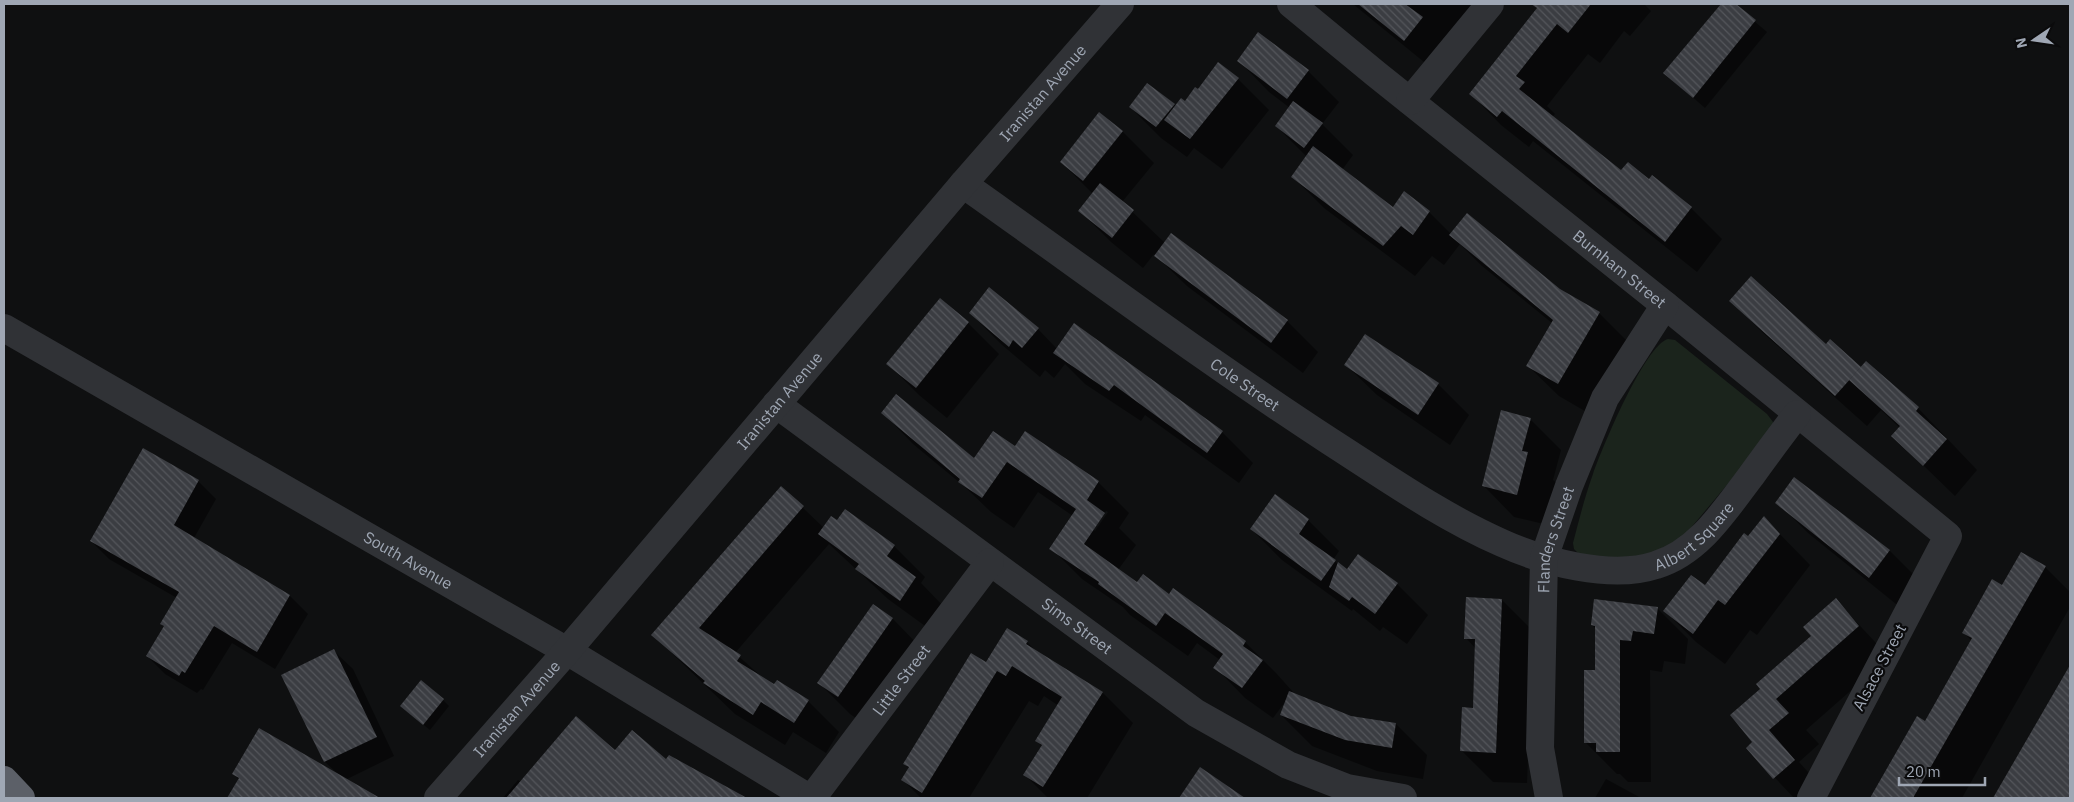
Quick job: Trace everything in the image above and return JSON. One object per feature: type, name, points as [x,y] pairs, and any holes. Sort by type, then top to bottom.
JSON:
[{"type":"highway","points":[[4,780],[20,798]]},
{"type":"street","name":"Burnham Street","points":[[1291,4],[1666,305],[1948,536]]},
{"type":"street","points":[[1410,101],[1490,4]]},
{"type":"street","name":"Iranistan Avenue","points":[[438,798],[567,651],[1110,7]]},
{"type":"street","name":"Cole Street","points":[[962,184],[1273,404],[1399,486],[1454,520],[1504,544],[1544,558]]},
{"type":"street","name":"Flanders Street","points":[[1549,798],[1540,748],[1544,558],[1605,398],[1666,305]]},
{"type":"street","name":"South Avenue","points":[[4,328],[567,651],[810,798]]},
{"type":"street","name":"Sims Street","points":[[776,404],[1196,713],[1288,765],[1347,788],[1403,798]]},
{"type":"street","name":"Albert Square","points":[[1544,558],[1605,571],[1624,572],[1658,565],[1677,556],[1693,544],[1719,518],[1797,414]]},
{"type":"street","name":"Alsace Street","points":[[1811,798],[1948,536]]},
{"type":"street","name":"Little Street","points":[[810,798],[990,562]]},
{"type":"street","points":[[1531,798],[1549,798]]},
{"type":"shaded area","points":[[1668,339],[1675,340],[1767,414],[1773,422],[1773,430],[1679,542],[1630,561],[1579,554],[1574,549],[1573,543],[1587,491],[1605,443],[1637,377],[1659,345]]},
{"type":"building","points":[[1358,4],[1405,4],[1423,17],[1404,41]]},
{"type":"building","points":[[1531,4],[1591,4],[1568,33],[1557,24],[1516,76],[1525,82],[1519,89],[1621,170],[1628,162],[1649,179],[1652,175],[1692,207],[1665,242],[1502,111],[1497,117],[1469,94],[1537,8]]},
{"type":"building","points":[[1721,4],[1736,4],[1756,20],[1693,98],[1663,73]]},
{"type":"building","points":[[1258,32],[1309,70],[1287,99],[1237,61]]},
{"type":"building","points":[[1218,62],[1239,78],[1190,139],[1164,120],[1181,98],[1185,101],[1195,87],[1198,89]]},
{"type":"building","points":[[1147,83],[1175,104],[1156,127],[1129,107]]},
{"type":"building","points":[[1293,101],[1323,123],[1304,148],[1275,126]]},
{"type":"building","points":[[1099,112],[1123,131],[1083,181],[1060,162]]},
{"type":"building","points":[[1313,146],[1393,207],[1404,191],[1430,211],[1413,235],[1401,226],[1383,246],[1291,177]]},
{"type":"building","points":[[1100,183],[1134,210],[1112,238],[1078,211]]},
{"type":"building","points":[[1467,213],[1560,289],[1600,312],[1558,384],[1526,366],[1553,320],[1449,235]]},
{"type":"building","points":[[1171,233],[1288,320],[1271,343],[1154,256]]},
{"type":"building","points":[[1751,276],[1826,344],[1830,339],[1861,367],[1835,396],[1729,301]]},
{"type":"building","points":[[989,287],[1039,328],[1022,348],[1013,340],[1009,347],[969,313]]},
{"type":"building","points":[[940,298],[969,322],[916,388],[886,364]]},
{"type":"building","points":[[1074,323],[1223,431],[1207,453],[1114,385],[1109,391],[1053,353]]},
{"type":"building","points":[[1365,334],[1439,383],[1418,415],[1344,365]]},
{"type":"building","points":[[1866,361],[1919,407],[1916,411],[1947,439],[1923,466],[1891,436],[1900,426],[1849,380]]},
{"type":"building","points":[[896,394],[974,458],[993,431],[1015,446],[1025,431],[1099,481],[1087,500],[1105,513],[1084,544],[1137,582],[1143,574],[1169,594],[1173,588],[1246,641],[1243,646],[1263,660],[1242,688],[1213,668],[1223,654],[1165,613],[1156,626],[1098,584],[1099,582],[1049,549],[1076,509],[1007,462],[982,498],[958,482],[960,479],[881,413]]},
{"type":"building","points":[[1501,410],[1531,418],[1522,451],[1528,452],[1517,495],[1482,486]]},
{"type":"building","points":[[143,448],[199,480],[174,525],[290,595],[257,652],[214,626],[185,673],[182,671],[179,676],[146,656],[164,626],[160,624],[179,592],[90,541]]},
{"type":"building","points":[[1794,477],[1890,550],[1869,578],[1775,503]]},
{"type":"building","points":[[781,486],[804,506],[699,628],[741,655],[737,661],[774,684],[777,680],[809,700],[794,723],[761,702],[753,715],[703,683],[705,681],[651,635]]},
{"type":"building","points":[[1275,494],[1309,519],[1299,534],[1336,560],[1321,581],[1250,529]]},
{"type":"building","points":[[845,509],[895,545],[887,556],[916,577],[900,601],[855,569],[859,564],[818,534],[831,516],[837,520]]},
{"type":"building","points":[[1764,516],[1780,534],[1725,605],[1718,600],[1693,634],[1663,611],[1691,575],[1705,585],[1744,533],[1748,536]]},
{"type":"building","points":[[2021,552],[2046,566],[1913,798],[1870,798],[1917,716],[1925,721],[1972,638],[1962,633],[1992,579],[2002,585]]},
{"type":"building","points":[[1358,554],[1398,583],[1375,614],[1352,597],[1349,601],[1329,587],[1338,562],[1347,569]]},
{"type":"building","points":[[1466,597],[1502,599],[1496,753],[1460,751],[1462,707],[1473,708],[1475,639],[1464,639]]},
{"type":"building","points":[[1836,598],[1859,626],[1776,699],[1789,713],[1769,730],[1795,760],[1773,779],[1746,748],[1752,742],[1730,715],[1760,689],[1756,684],[1811,636],[1803,627]]},
{"type":"building","points":[[1594,599],[1658,607],[1654,634],[1633,631],[1631,641],[1620,640],[1620,752],[1596,752],[1596,743],[1584,743],[1584,670],[1595,670],[1595,626],[1591,625]]},
{"type":"building","points":[[873,604],[893,618],[838,697],[817,683]]},
{"type":"building","points":[[1007,628],[1028,641],[1026,644],[1103,692],[1043,787],[1023,775],[1042,745],[1035,741],[1062,697],[1012,666],[1006,676],[997,671],[922,793],[901,780],[909,767],[903,764],[971,653],[986,662]]},
{"type":"building","points":[[334,649],[377,737],[324,762],[281,675]]},
{"type":"building","points":[[2070,665],[2070,798],[1993,798]]},
{"type":"building","points":[[421,680],[444,699],[423,725],[400,706]]},
{"type":"building","points":[[1289,691],[1351,716],[1396,723],[1392,748],[1345,740],[1280,715]]},
{"type":"building","points":[[576,716],[615,750],[632,730],[666,759],[669,755],[747,798],[506,798]]},
{"type":"building","points":[[259,728],[380,798],[227,798],[239,778],[232,774]]},
{"type":"building","points":[[1200,767],[1245,798],[1179,798]]}]
